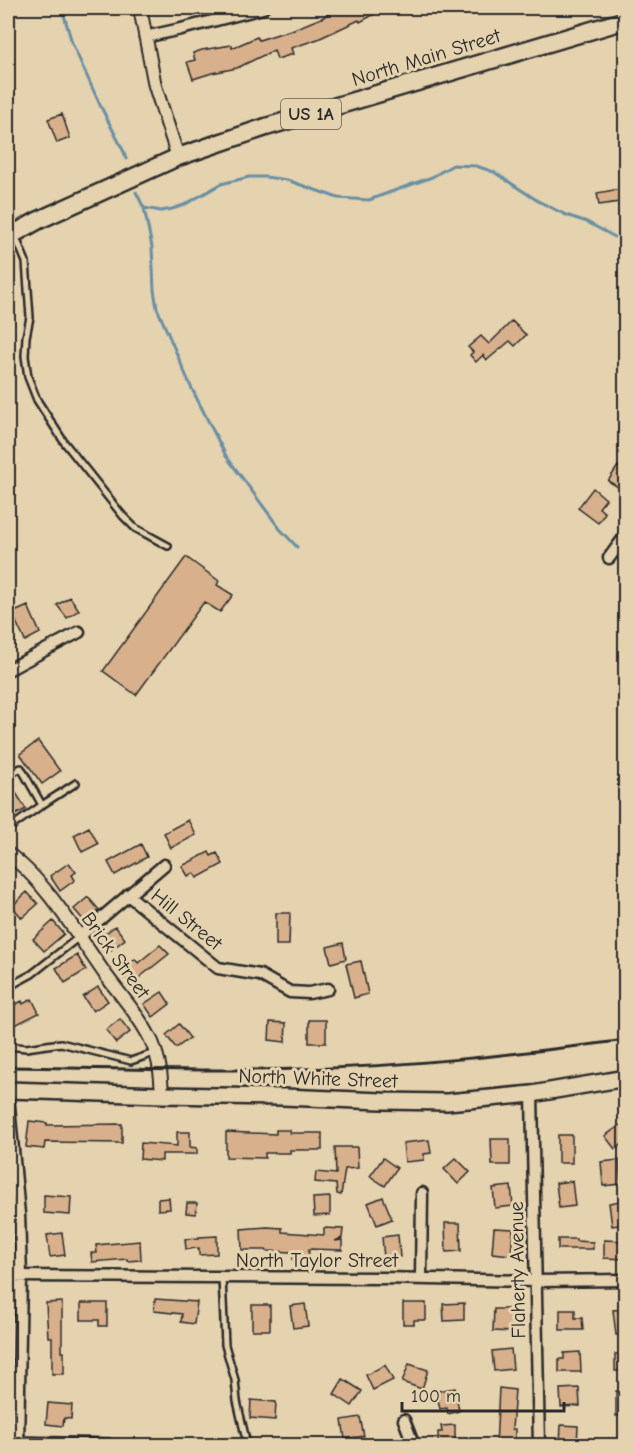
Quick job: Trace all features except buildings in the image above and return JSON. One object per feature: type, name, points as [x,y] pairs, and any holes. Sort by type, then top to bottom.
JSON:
[{"type":"main road","name":"North Main Street","points":[[10,235],[178,157],[277,124],[626,20]]},
{"type":"main road","name":"North White Street","points":[[8,1090],[447,1102],[532,1094],[626,1078]]},
{"type":"street","points":[[140,8],[154,86],[178,157]]},
{"type":"street","points":[[145,37],[263,8]]},
{"type":"street","points":[[609,558],[626,535]]},
{"type":"street","points":[[8,670],[79,633]]},
{"type":"street","name":"Brick Street","points":[[8,854],[32,876],[52,900],[136,1017],[156,1052],[161,1069],[162,1095]]},
{"type":"street","points":[[78,937],[164,865]]},
{"type":"street","name":"Hill Street","points":[[128,895],[218,968],[260,975],[290,992],[309,993],[327,989]]},
{"type":"street","name":"Flaherty Avenue","points":[[532,1094],[538,1446]]},
{"type":"street","points":[[8,1096],[19,1220],[21,1276],[14,1408],[18,1443]]},
{"type":"street","points":[[421,1279],[422,1193]]},
{"type":"street","name":"North Taylor Street","points":[[8,1276],[626,1280]]},
{"type":"street","points":[[404,1420],[414,1446]]},
{"type":"lane","points":[[10,235],[26,262],[30,317],[25,356],[28,377],[37,400],[64,442],[123,516],[135,528],[168,546]]},
{"type":"lane","points":[[8,774],[21,768],[42,805]]},
{"type":"lane","points":[[8,829],[76,783]]},
{"type":"lane","points":[[8,987],[32,974],[78,937]]},
{"type":"lane","points":[[8,1046],[26,1048],[61,1043],[131,1061],[156,1052]]},
{"type":"lane","points":[[8,1221],[19,1220]]},
{"type":"lane","points":[[222,1277],[225,1345],[235,1380],[237,1401],[246,1440]]},
{"type":"lane","points":[[18,1443],[110,1442]]},
{"type":"waterway","points":[[62,8],[72,43],[126,159]]},
{"type":"waterway","points":[[144,208],[161,211],[172,209],[184,205],[221,184],[249,177],[287,180],[338,198],[369,200],[432,177],[453,165],[476,166],[494,172],[538,201],[566,215],[587,222],[626,243]]},
{"type":"waterway","points":[[136,192],[144,208],[152,247],[157,308],[191,387],[226,456],[280,529],[297,547]]},
{"type":"railway","points":[[8,1067],[304,1069],[465,1059],[626,1040]]}]
